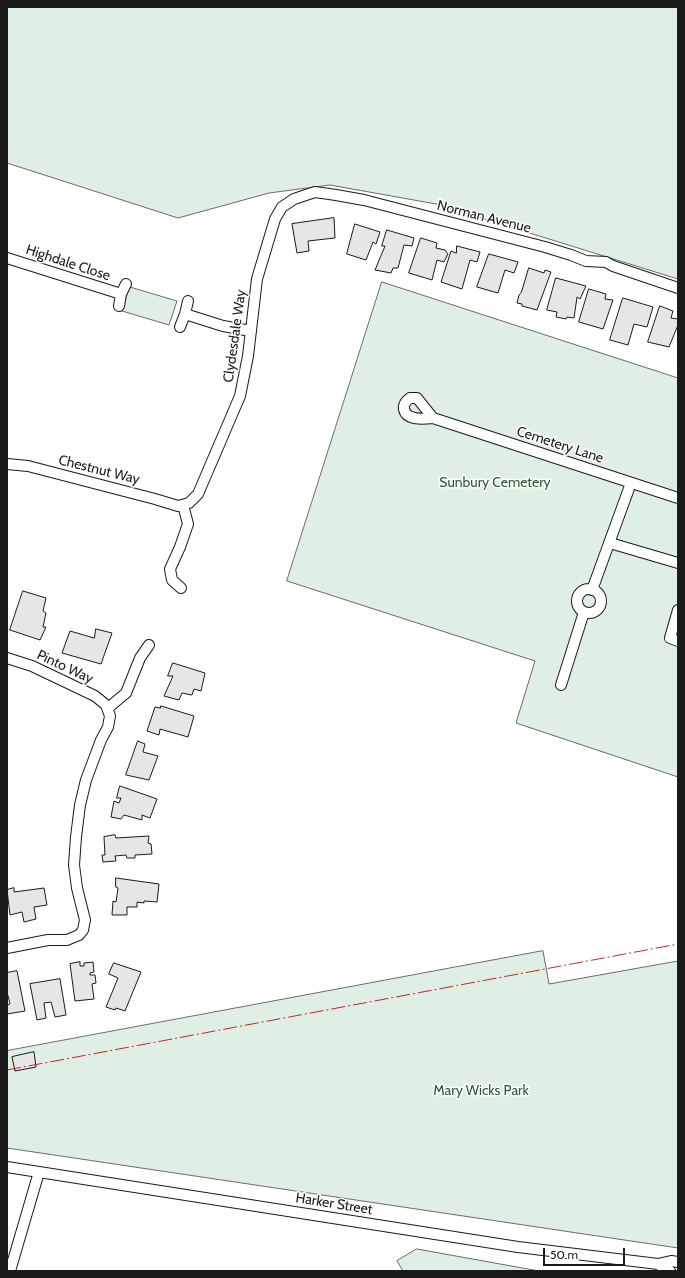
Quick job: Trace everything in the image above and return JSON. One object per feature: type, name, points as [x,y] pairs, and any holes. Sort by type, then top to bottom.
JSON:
[{"type":"street","name":"Norman Avenue","points":[[282,207],[294,199],[315,192],[364,200],[545,247],[571,255],[586,262],[606,262],[613,266],[678,288]]},
{"type":"street","name":"Clydesdale Way","points":[[184,505],[189,503],[198,494],[240,396],[248,356],[257,279],[275,219],[282,207]]},
{"type":"street","name":"Highdale Close","points":[[7,258],[121,294]]},
{"type":"street","name":"Highdale Close","points":[[119,306],[121,294],[126,284]]},
{"type":"street","points":[[180,327],[186,314],[188,301]]},
{"type":"street","points":[[186,314],[223,326],[251,331]]},
{"type":"street","name":"Cemetery Lane","points":[[433,418],[678,498]]},
{"type":"street","name":"Chestnut Way","points":[[7,464],[28,466],[178,506],[184,505]]},
{"type":"street","points":[[592,590],[610,543],[630,483]]},
{"type":"street","points":[[181,588],[172,580],[170,569],[188,524],[184,505]]},
{"type":"street","points":[[610,543],[678,563]]},
{"type":"street","points":[[588,589],[592,590],[599,595],[599,607],[592,612],[584,612],[578,606],[577,599],[581,592],[588,589]]},
{"type":"street","points":[[678,610],[670,638],[678,641]]},
{"type":"street","points":[[561,685],[584,612]]},
{"type":"street","points":[[7,948],[48,940],[67,940],[78,935],[84,930],[85,920],[77,888],[74,865],[80,805],[86,780],[101,740],[108,727],[110,716],[108,708],[126,693],[140,658],[149,645]]},
{"type":"street","name":"Pinto Way","points":[[7,658],[32,666],[95,696],[108,708]]},
{"type":"street","name":"Harker Street","points":[[7,1167],[518,1246],[658,1264],[671,1261],[678,1262]]},
{"type":"street","points":[[10,1271],[39,1172]]},
{"type":"street","name":"Harker Street","points":[[658,1264],[670,1271]]},
{"type":"green space","points":[[7,7],[678,7],[678,279],[436,204],[330,185],[269,193],[178,218],[7,163]]},
{"type":"green space","name":"Sunbury Cemetery","points":[[382,282],[678,378],[678,777],[516,723],[535,661],[287,581]]},
{"type":"green space","points":[[130,287],[177,301],[169,325],[122,311]]},
{"type":"green space","name":"Mary Wicks Park","points":[[543,951],[549,984],[678,961],[678,1248],[7,1148],[7,1051]]},
{"type":"green space","points":[[417,1249],[539,1271],[403,1271],[397,1261]]},
{"type":"building","points":[[334,218],[335,238],[308,241],[309,251],[297,253],[292,224]]},
{"type":"building","points":[[355,224],[380,232],[376,244],[373,242],[366,260],[347,254]]},
{"type":"building","points":[[387,230],[414,238],[412,246],[404,245],[398,268],[393,268],[391,273],[375,270],[385,246],[382,246]]},
{"type":"building","points":[[421,238],[437,243],[436,248],[445,250],[448,254],[444,262],[437,260],[432,280],[409,273]]},
{"type":"building","points":[[457,246],[480,252],[477,262],[470,260],[462,289],[441,282],[451,251],[456,253]]},
{"type":"building","points":[[489,254],[518,262],[514,273],[505,270],[498,293],[477,287]]},
{"type":"building","points":[[529,268],[544,273],[545,270],[551,272],[537,310],[517,303]]},
{"type":"building","points":[[556,278],[586,286],[580,299],[577,297],[574,318],[567,317],[566,319],[556,317],[557,312],[547,310]]},
{"type":"building","points":[[589,289],[606,294],[605,299],[613,300],[603,329],[579,322]]},
{"type":"building","points":[[623,298],[653,307],[647,327],[634,324],[628,345],[610,340]]},
{"type":"building","points":[[660,306],[673,311],[671,318],[678,319],[678,325],[669,347],[648,342]]},
{"type":"building","points":[[23,591],[46,598],[43,611],[46,613],[43,627],[46,627],[40,640],[10,630]]},
{"type":"building","points":[[96,629],[112,633],[101,664],[62,653],[70,631],[94,638]]},
{"type":"building","points":[[173,663],[205,673],[201,691],[194,689],[192,695],[182,693],[179,700],[164,696],[173,676],[168,676]]},
{"type":"building","points":[[161,706],[194,716],[188,737],[160,729],[159,735],[147,731],[155,707],[160,708]]},
{"type":"building","points":[[138,741],[145,744],[143,752],[158,756],[149,780],[126,775]]},
{"type":"building","points":[[120,786],[157,799],[150,818],[142,815],[142,820],[124,815],[121,819],[111,817],[114,801],[119,803],[121,798],[117,798]]},
{"type":"building","points":[[115,835],[116,838],[149,836],[148,843],[151,844],[152,854],[135,855],[135,858],[127,858],[126,855],[115,856],[116,861],[103,862],[102,855],[105,855],[104,837]]},
{"type":"building","points":[[116,878],[159,884],[157,902],[137,902],[137,907],[127,907],[127,915],[112,915],[113,901],[116,902],[118,888],[116,887]]},
{"type":"building","points":[[14,888],[14,892],[44,888],[47,905],[34,907],[36,919],[24,922],[22,912],[10,915],[7,890]]},
{"type":"building","points":[[80,962],[80,966],[84,966],[84,963],[93,962],[94,972],[90,973],[90,975],[95,975],[96,983],[92,984],[94,999],[75,1001],[70,964]]},
{"type":"building","points":[[114,963],[141,972],[125,1011],[106,1007],[118,978],[109,974]]},
{"type":"building","points":[[17,971],[25,1011],[7,1014],[7,1005],[10,1004],[7,992],[7,973]]},
{"type":"building","points":[[60,979],[66,1015],[55,1017],[51,1002],[44,1003],[46,1018],[37,1020],[30,984]]},
{"type":"building","points":[[34,1052],[36,1067],[15,1071],[12,1057]]},
{"type":"power","points":[[7,1070],[678,944]]}]
